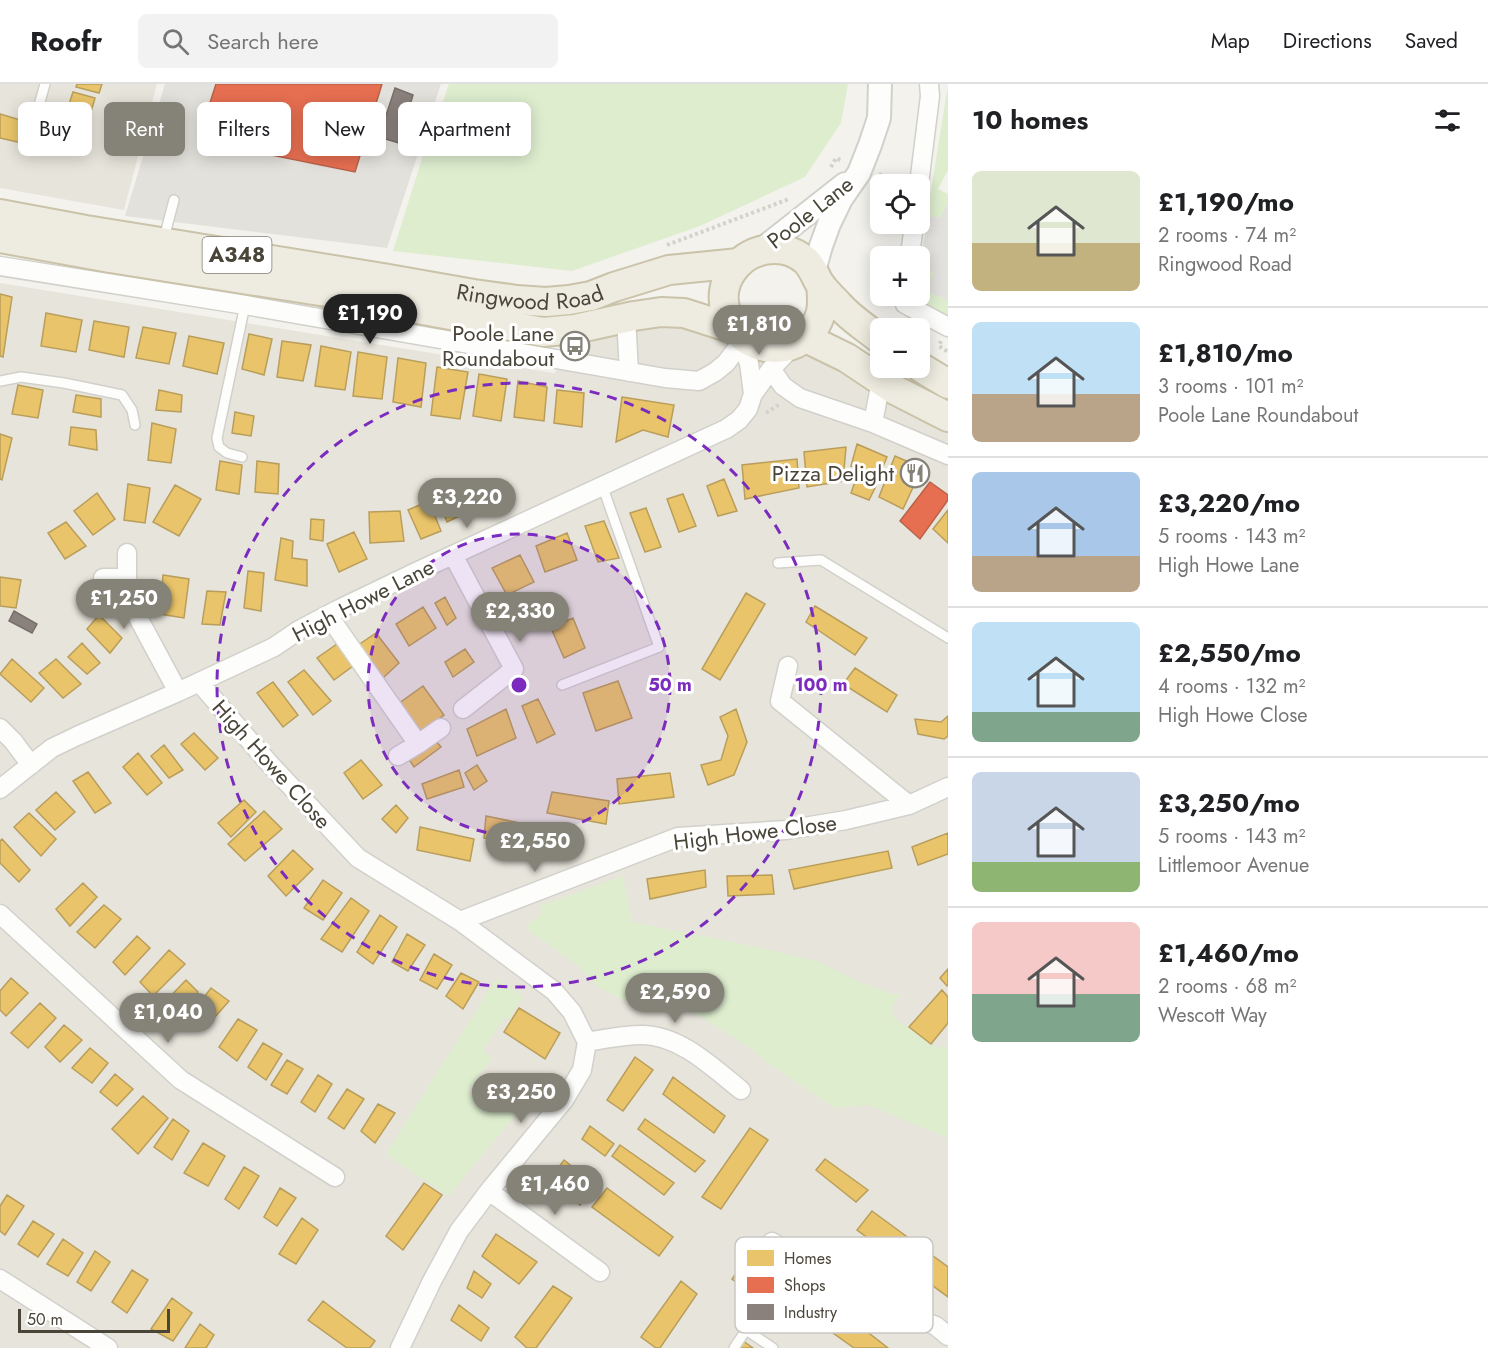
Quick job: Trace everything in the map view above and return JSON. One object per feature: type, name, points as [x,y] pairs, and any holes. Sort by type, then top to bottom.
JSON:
[{"type":"highway","name":"Ringwood Road","points":[[0,214],[474,294],[546,302],[591,296],[614,286],[669,270],[750,257]]},
{"type":"highway","name":"Ringwood Road","points":[[0,238],[110,258],[327,292],[543,332],[575,329],[626,317],[661,312],[684,313],[739,336]]},
{"type":"highway","points":[[818,278],[823,299],[814,327],[800,340],[782,348],[768,348],[739,336],[727,316],[724,303],[725,288],[730,275],[750,257],[777,249],[791,252],[804,260],[841,307],[870,331]]},
{"type":"highway","points":[[800,340],[848,357],[881,381],[948,417]]},
{"type":"highway","points":[[930,373],[948,384]]},
{"type":"street","name":"Poole Lane","points":[[818,278],[821,246],[829,224],[841,199],[866,172],[870,145],[879,118],[880,84]]},
{"type":"street","points":[[920,174],[930,96],[928,84]]},
{"type":"street","name":"Poole Lane","points":[[750,257],[866,172]]},
{"type":"street","points":[[0,266],[245,305],[629,372],[699,381],[726,363],[739,336]]},
{"type":"street","points":[[910,306],[948,327]]},
{"type":"street","name":"Ringwood Road","points":[[626,317],[629,372]]},
{"type":"street","points":[[739,336],[749,363],[753,394]]},
{"type":"street","points":[[739,420],[748,409],[753,394],[771,369],[800,340]]},
{"type":"street","points":[[771,369],[783,386],[800,398],[873,423],[948,455]]},
{"type":"street","points":[[873,423],[881,381]]},
{"type":"street","name":"High Howe Lane","points":[[0,789],[60,744],[274,647],[299,630],[418,571],[701,441],[739,420]]},
{"type":"street","points":[[128,553],[127,578],[134,610],[178,692]]},
{"type":"street","points":[[453,555],[514,669],[463,709]]},
{"type":"street","points":[[103,578],[127,578]]},
{"type":"street","points":[[328,615],[418,744]]},
{"type":"street","points":[[788,666],[780,701],[909,805]]},
{"type":"street","name":"High Howe Close","points":[[199,682],[268,762],[358,858],[460,921],[678,837],[786,830],[846,820],[909,805],[948,787]]},
{"type":"street","points":[[0,728],[31,765]]},
{"type":"street","points":[[398,756],[441,728]]},
{"type":"street","points":[[0,914],[181,1080],[334,1177]]},
{"type":"street","points":[[400,1348],[459,1231],[564,1100],[582,1070],[587,1042],[572,1012],[554,991],[460,921]]},
{"type":"street","points":[[587,1042],[620,1036],[644,1035],[664,1039],[696,1053],[741,1090]]},
{"type":"street","points":[[489,1191],[600,1272]]},
{"type":"street","points":[[0,1280],[108,1348]]},
{"type":"street","points":[[933,1325],[948,1336]]},
{"type":"lane","points":[[40,102],[45,84]]},
{"type":"lane","points":[[162,243],[174,200]]},
{"type":"lane","points":[[242,457],[227,453],[219,447],[217,438],[245,305]]},
{"type":"lane","points":[[0,381],[21,377],[64,382],[122,395],[132,410],[135,425]]},
{"type":"lane","points":[[562,685],[659,647],[602,485]]},
{"type":"lane","points":[[778,563],[821,560],[948,639]]},
{"type":"lane","points":[[734,1348],[744,1333]]},
{"type":"lane","points":[[750,1333],[772,1348]]},
{"type":"path","points":[[830,167],[836,158]]},
{"type":"path","points":[[866,172],[873,174]]},
{"type":"path","points":[[666,245],[790,199]]},
{"type":"path","points":[[739,420],[754,421],[779,405],[800,398]]},
{"type":"shaded area","points":[[0,84],[157,84],[152,102],[104,102],[104,156],[138,156],[124,210],[0,188]]},
{"type":"shaded area","points":[[165,84],[441,84],[435,102],[398,102],[398,156],[417,156],[387,248],[125,216],[143,156],[185,156],[185,102],[160,102]]},
{"type":"shaded area","points":[[948,203],[948,300],[930,293],[930,282],[934,272],[930,270],[930,246],[923,246],[925,234],[930,234],[930,216],[940,218]]},
{"type":"shaded area","points":[[0,283],[554,373],[607,321],[661,312],[829,350],[870,373],[870,378],[879,378],[948,417],[948,1348],[0,1348]]},
{"type":"green space","points":[[449,84],[848,84],[841,123],[805,177],[700,226],[572,271],[393,251],[423,156],[531,156],[531,102],[443,102]]},
{"type":"green space","points":[[948,85],[948,170],[938,189],[948,194],[948,203],[940,218],[930,216],[930,196]]},
{"type":"green space","points":[[930,270],[934,272],[930,283]]},
{"type":"green space","points":[[930,292],[948,300],[948,318],[923,306],[930,306]]},
{"type":"green space","points":[[623,876],[632,922],[820,962],[857,981],[901,995],[891,1011],[893,1017],[933,1046],[948,1047],[948,1138],[868,1105],[834,1108],[747,1046],[699,1016],[676,1005],[632,1003],[597,986],[576,964],[525,928],[542,913],[539,906]]},
{"type":"green space","points":[[496,979],[523,996],[510,1019],[505,1017],[483,1050],[492,1058],[468,1091],[485,1103],[498,1089],[502,1090],[512,1096],[522,1108],[448,1196],[386,1154]]},
{"type":"building: Homes","points":[[77,84],[102,84],[99,93],[76,87]]},
{"type":"building: Homes","points":[[73,92],[95,98],[92,108],[92,102],[70,102]]},
{"type":"building: Homes","points":[[0,114],[18,119],[18,142],[0,138]]},
{"type":"building: Homes","points":[[0,294],[12,297],[3,357],[0,356]]},
{"type":"building: Homes","points":[[46,313],[82,320],[76,352],[41,346]]},
{"type":"building: Homes","points":[[94,321],[129,327],[124,357],[89,350]]},
{"type":"building: Homes","points":[[143,327],[176,333],[169,364],[136,358]]},
{"type":"building: Homes","points":[[249,334],[272,339],[264,375],[242,369]]},
{"type":"building: Homes","points":[[189,336],[224,343],[217,374],[183,366]]},
{"type":"building: Homes","points":[[282,341],[311,345],[303,381],[277,377]]},
{"type":"building: Homes","points":[[321,346],[351,352],[345,390],[315,386]]},
{"type":"building: Homes","points":[[358,352],[387,357],[382,399],[353,396]]},
{"type":"building: Homes","points":[[398,358],[426,363],[421,407],[393,402]]},
{"type":"building: Homes","points":[[437,367],[468,372],[460,419],[431,415]]},
{"type":"building: Homes","points":[[479,374],[507,379],[501,421],[473,416]]},
{"type":"building: Homes","points":[[518,381],[547,387],[544,421],[514,417]]},
{"type":"building: Homes","points":[[18,385],[43,390],[38,418],[12,414]]},
{"type":"building: Homes","points":[[159,390],[182,395],[181,412],[156,410]]},
{"type":"building: Homes","points":[[557,390],[584,393],[582,427],[554,423]]},
{"type":"building: Homes","points":[[76,395],[101,399],[101,417],[73,412]]},
{"type":"building: Homes","points":[[622,397],[674,405],[668,437],[643,430],[616,442]]},
{"type":"building: Homes","points":[[235,412],[254,416],[251,436],[232,433]]},
{"type":"building: Homes","points":[[152,423],[176,429],[171,463],[148,460]]},
{"type":"building: Homes","points":[[71,427],[96,430],[97,450],[69,445]]},
{"type":"building: Homes","points":[[0,434],[12,438],[2,480],[0,479]]},
{"type":"building: Homes","points":[[857,444],[887,457],[878,479],[851,466]]},
{"type":"building: Homes","points":[[846,447],[843,481],[807,487],[804,452]]},
{"type":"building: Homes","points":[[895,456],[922,468],[903,509],[879,497]]},
{"type":"building: Homes","points":[[797,459],[799,488],[745,499],[742,465]]},
{"type":"building: Homes","points":[[220,461],[242,465],[239,494],[216,490]]},
{"type":"building: Homes","points":[[257,461],[279,464],[278,494],[255,492]]},
{"type":"building: Homes","points":[[724,479],[737,511],[718,516],[707,486]]},
{"type":"building: Homes","points":[[856,479],[876,486],[869,500],[851,493]]},
{"type":"building: Homes","points":[[479,480],[489,502],[447,522],[438,498]]},
{"type":"building: Homes","points":[[128,484],[150,488],[145,523],[124,520]]},
{"type":"building: Homes","points":[[175,485],[201,499],[179,536],[153,522]]},
{"type":"building: Homes","points":[[97,493],[115,519],[93,535],[74,511]]},
{"type":"building: Homes","points":[[683,494],[696,526],[679,532],[667,499]]},
{"type":"building: Homes","points":[[429,501],[441,531],[421,539],[408,510]]},
{"type":"building: Homes","points":[[646,508],[661,547],[645,552],[630,513]]},
{"type":"building: Homes","points":[[948,510],[948,543],[933,529]]},
{"type":"building: Homes","points":[[400,511],[404,541],[370,543],[369,512]]},
{"type":"building: Homes","points":[[311,519],[324,520],[323,541],[310,539]]},
{"type":"building: Homes","points":[[604,521],[619,558],[598,562],[585,526]]},
{"type":"building: Homes","points":[[66,522],[86,546],[65,559],[48,533]]},
{"type":"building: Homes","points":[[354,532],[367,559],[339,572],[327,544]]},
{"type":"building: Homes","points":[[567,533],[577,560],[545,572],[536,546]]},
{"type":"building: Homes","points":[[281,538],[293,541],[292,558],[307,560],[307,586],[275,580]]},
{"type":"building: Homes","points":[[520,555],[534,582],[507,595],[492,568]]},
{"type":"building: Homes","points":[[248,571],[264,573],[261,611],[244,608]]},
{"type":"building: Homes","points":[[163,575],[189,579],[184,618],[160,614]]},
{"type":"building: Homes","points":[[0,577],[21,580],[16,608],[0,606]]},
{"type":"building: Homes","points":[[207,591],[226,592],[220,625],[202,624]]},
{"type":"building: Homes","points":[[746,593],[765,604],[720,680],[702,669]]},
{"type":"building: Homes","points":[[445,597],[456,618],[447,625],[435,603]]},
{"type":"building: Homes","points":[[815,606],[867,638],[855,655],[806,622]]},
{"type":"building: Homes","points":[[423,607],[436,628],[409,646],[396,624]]},
{"type":"building: Homes","points":[[99,615],[122,638],[110,653],[87,629]]},
{"type":"building: Homes","points":[[573,618],[585,648],[564,658],[551,628]]},
{"type":"building: Homes","points":[[376,633],[399,663],[382,679],[357,646]]},
{"type":"building: Homes","points":[[82,643],[100,663],[87,674],[68,657]]},
{"type":"building: Homes","points":[[337,644],[353,666],[334,680],[317,658]]},
{"type":"building: Homes","points":[[465,649],[474,662],[453,677],[445,662]]},
{"type":"building: Homes","points":[[12,659],[44,688],[31,702],[0,674]]},
{"type":"building: Homes","points":[[56,659],[81,684],[63,698],[39,673]]},
{"type":"building: Homes","points":[[855,668],[897,695],[887,712],[843,684]]},
{"type":"building: Homes","points":[[304,670],[331,701],[313,715],[288,682]]},
{"type":"building: Homes","points":[[618,681],[632,718],[596,731],[583,693]]},
{"type":"building: Homes","points":[[273,682],[298,715],[283,727],[257,693]]},
{"type":"building: Homes","points":[[423,686],[444,715],[420,734],[398,704]]},
{"type":"building: Homes","points":[[538,699],[555,734],[537,743],[522,706]]},
{"type":"building: Homes","points":[[506,709],[516,738],[477,756],[467,729]]},
{"type":"building: Homes","points":[[736,709],[747,742],[734,775],[708,785],[701,765],[721,760],[728,736],[720,717]]},
{"type":"building: Homes","points":[[948,716],[948,736],[944,739],[918,734],[915,719],[941,722]]},
{"type":"building: Homes","points":[[194,733],[218,758],[205,770],[181,744]]},
{"type":"building: Homes","points":[[435,740],[441,747],[414,767],[408,758]]},
{"type":"building: Homes","points":[[164,745],[183,770],[169,778],[151,756]]},
{"type":"building: Homes","points":[[138,753],[162,783],[147,795],[123,767]]},
{"type":"building: Homes","points":[[361,760],[382,785],[363,799],[344,773]]},
{"type":"building: Homes","points":[[477,765],[487,781],[474,790],[465,773]]},
{"type":"building: Homes","points":[[459,770],[464,787],[427,799],[422,784]]},
{"type":"building: Homes","points":[[88,772],[111,803],[95,813],[73,781]]},
{"type":"building: Homes","points":[[670,773],[674,797],[619,804],[617,779]]},
{"type":"building: Homes","points":[[56,792],[75,812],[55,830],[36,810]]},
{"type":"building: Homes","points":[[552,792],[609,801],[606,824],[547,813]]},
{"type":"building: Homes","points":[[244,800],[256,812],[231,837],[218,823]]},
{"type":"building: Homes","points":[[396,805],[408,818],[396,833],[382,819]]},
{"type":"building: Homes","points":[[264,811],[282,829],[245,861],[228,844]]},
{"type":"building: Homes","points":[[29,813],[56,839],[41,856],[14,827]]},
{"type":"building: Homes","points":[[486,816],[540,827],[537,847],[484,838]]},
{"type":"building: Homes","points":[[420,827],[474,839],[470,861],[417,850]]},
{"type":"building: Homes","points":[[948,833],[948,854],[918,865],[912,847]]},
{"type":"building: Homes","points":[[2,839],[30,870],[19,882],[0,863],[0,841]]},
{"type":"building: Homes","points":[[293,850],[313,869],[286,896],[268,876]]},
{"type":"building: Homes","points":[[888,851],[892,868],[794,889],[789,870]]},
{"type":"building: Homes","points":[[705,870],[706,887],[650,899],[647,879]]},
{"type":"building: Homes","points":[[772,875],[774,894],[728,896],[727,876]]},
{"type":"building: Homes","points":[[323,880],[342,893],[323,920],[304,908]]},
{"type":"building: Homes","points":[[83,883],[97,897],[70,926],[56,909]]},
{"type":"building: Homes","points":[[351,898],[369,911],[342,952],[321,939]]},
{"type":"building: Homes","points":[[104,905],[121,919],[95,948],[77,932]]},
{"type":"building: Homes","points":[[380,915],[397,927],[373,964],[357,952]]},
{"type":"building: Homes","points":[[407,934],[425,945],[408,971],[392,962]]},
{"type":"building: Homes","points":[[137,936],[150,948],[125,975],[113,962]]},
{"type":"building: Homes","points":[[169,950],[185,964],[153,996],[140,982]]},
{"type":"building: Homes","points":[[434,954],[452,965],[437,989],[420,980]]},
{"type":"building: Homes","points":[[948,969],[948,985],[947,986],[940,978]]},
{"type":"building: Homes","points":[[461,973],[479,982],[463,1009],[446,996]]},
{"type":"building: Homes","points":[[11,978],[28,993],[6,1016],[0,1010],[0,991]]},
{"type":"building: Homes","points":[[186,980],[198,992],[173,1019],[161,1006]]},
{"type":"building: Homes","points":[[211,988],[229,1001],[207,1026],[191,1014]]},
{"type":"building: Homes","points":[[942,990],[948,997],[948,1023],[931,1044],[909,1027]]},
{"type":"building: Homes","points":[[40,1003],[56,1018],[28,1048],[11,1033]]},
{"type":"building: Homes","points":[[519,1008],[560,1033],[545,1059],[504,1032]]},
{"type":"building: Homes","points":[[238,1019],[257,1030],[237,1061],[219,1047]]},
{"type":"building: Homes","points":[[64,1025],[82,1040],[60,1062],[45,1047]]},
{"type":"building: Homes","points":[[263,1043],[282,1054],[266,1080],[248,1067]]},
{"type":"building: Homes","points":[[90,1048],[108,1063],[92,1083],[72,1068]]},
{"type":"building: Homes","points":[[635,1057],[653,1070],[623,1111],[607,1100]]},
{"type":"building: Homes","points":[[287,1060],[303,1069],[287,1094],[271,1085]]},
{"type":"building: Homes","points":[[115,1074],[133,1089],[117,1106],[100,1092]]},
{"type":"building: Homes","points":[[318,1075],[332,1084],[315,1112],[301,1102]]},
{"type":"building: Homes","points":[[673,1077],[725,1116],[714,1133],[663,1094]]},
{"type":"building: Homes","points":[[347,1089],[364,1099],[344,1129],[328,1118]]},
{"type":"building: Homes","points":[[143,1096],[168,1118],[138,1154],[112,1129]]},
{"type":"building: Homes","points":[[378,1104],[395,1113],[375,1143],[361,1131]]},
{"type":"building: Homes","points":[[173,1119],[189,1131],[172,1160],[154,1147]]},
{"type":"building: Homes","points":[[645,1119],[705,1161],[695,1172],[638,1129]]},
{"type":"building: Homes","points":[[590,1126],[614,1144],[605,1156],[582,1139]]},
{"type":"building: Homes","points":[[750,1128],[768,1140],[721,1209],[702,1197]]},
{"type":"building: Homes","points":[[203,1143],[225,1156],[208,1186],[184,1173]]},
{"type":"building: Homes","points":[[620,1145],[674,1183],[664,1195],[612,1156]]},
{"type":"building: Homes","points":[[825,1159],[868,1190],[856,1202],[816,1170]]},
{"type":"building: Homes","points":[[564,1160],[595,1185],[580,1205],[549,1180]]},
{"type":"building: Homes","points":[[244,1167],[259,1176],[239,1209],[225,1199]]},
{"type":"building: Homes","points":[[424,1183],[442,1195],[403,1250],[386,1236]]},
{"type":"building: Homes","points":[[280,1188],[296,1198],[277,1226],[264,1217]]},
{"type":"building: Homes","points":[[607,1188],[673,1237],[659,1256],[592,1207]]},
{"type":"building: Homes","points":[[7,1195],[24,1206],[5,1235],[0,1231],[0,1206]]},
{"type":"building: Homes","points":[[872,1211],[907,1237],[867,1237],[857,1230]]},
{"type":"building: Homes","points":[[302,1218],[318,1230],[296,1264],[279,1254]]},
{"type":"building: Homes","points":[[33,1221],[54,1234],[38,1257],[18,1244]]},
{"type":"building: Homes","points":[[496,1234],[537,1262],[519,1284],[482,1256]]},
{"type":"building: Homes","points":[[63,1239],[83,1253],[68,1276],[47,1264]]},
{"type":"building: Homes","points":[[95,1251],[110,1262],[91,1291],[77,1282]]},
{"type":"building: Homes","points":[[933,1256],[948,1267],[948,1297],[933,1286]]},
{"type":"building: Homes","points":[[132,1270],[148,1280],[127,1313],[112,1302]]},
{"type":"building: Homes","points":[[474,1271],[491,1284],[482,1298],[467,1288]]},
{"type":"building: Homes","points":[[681,1281],[697,1294],[660,1348],[656,1348],[641,1337]]},
{"type":"building: Homes","points":[[553,1286],[572,1298],[536,1348],[527,1348],[515,1337]]},
{"type":"building: Homes","points":[[172,1298],[192,1313],[173,1341],[151,1329]]},
{"type":"building: Homes","points":[[323,1301],[375,1341],[370,1348],[347,1348],[308,1320]]},
{"type":"building: Homes","points":[[459,1305],[489,1328],[481,1341],[451,1320]]},
{"type":"building: Homes","points":[[200,1324],[214,1335],[206,1348],[185,1348]]},
{"type":"building: Homes","points":[[833,1333],[869,1333],[888,1348],[854,1348]]},
{"type":"building: Homes","points":[[743,1341],[753,1348],[738,1348]]},
{"type":"building: Shops","points":[[216,84],[382,84],[376,102],[303,102],[303,156],[360,156],[355,172],[276,156],[291,156],[291,102],[210,102]]},
{"type":"building: Shops","points":[[930,482],[948,495],[948,500],[920,539],[900,521]]},
{"type":"building: Industry","points":[[395,88],[413,95],[411,102],[398,102],[398,143],[386,139],[386,116]]},
{"type":"building: Industry","points":[[14,611],[37,624],[32,633],[9,621]]},
{"type":"place","name":"Poole Lane Roundabout","points":[[575,346]]},
{"type":"place","name":"Pizza Delight","points":[[915,473]]}]
